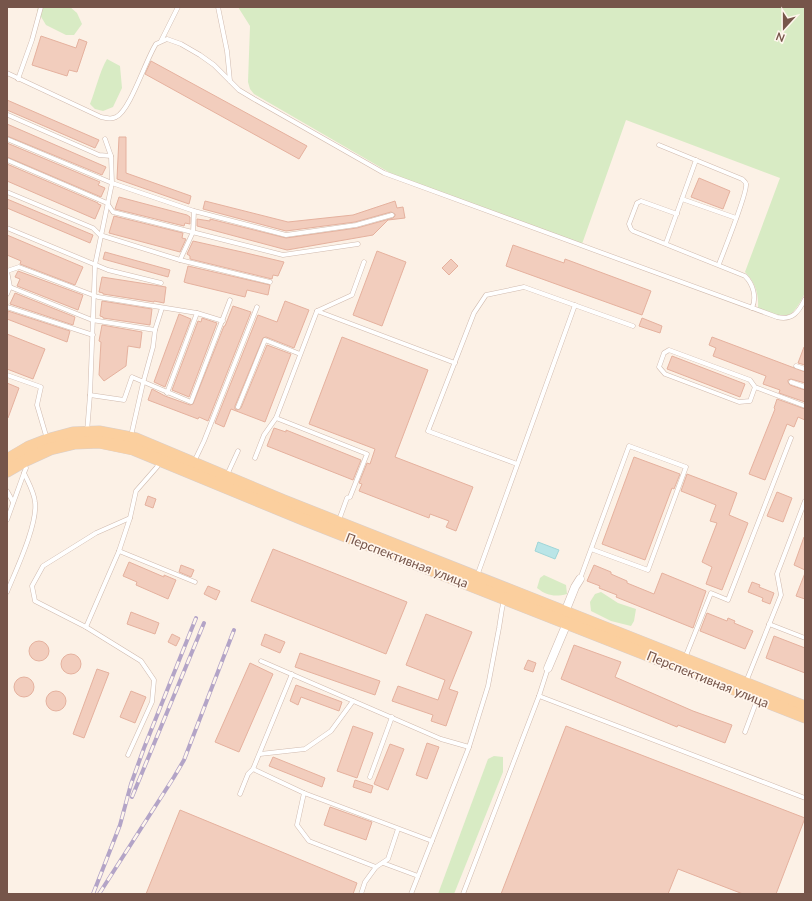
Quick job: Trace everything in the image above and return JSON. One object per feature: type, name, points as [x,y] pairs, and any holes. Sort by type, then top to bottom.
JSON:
[{"type":"main road","name":"Перспективная улица","points":[[7,471],[22,463],[49,444],[73,433],[99,432],[131,438],[162,455],[224,482],[744,688],[760,694],[805,706]]},
{"type":"main road","name":"Перспективная улица","points":[[49,444],[98,442],[162,455]]},
{"type":"main road","name":"Перспективная улица","points":[[7,460],[22,463]]},
{"type":"main road","name":"Перспективная улица","points":[[224,482],[338,522],[475,581]]},
{"type":"main road","name":"Перспективная улица","points":[[760,694],[805,717]]},
{"type":"street","points":[[548,668],[575,587],[580,578]]},
{"type":"lane","points":[[18,79],[32,40],[41,7]]},
{"type":"lane","points":[[7,73],[101,117],[110,119],[116,118],[126,109],[152,49],[160,41],[178,7]]},
{"type":"lane","points":[[218,7],[227,51],[230,81]]},
{"type":"lane","points":[[160,41],[167,39],[174,41],[194,52],[214,65],[239,90],[384,173],[778,318],[787,319],[797,313],[805,299]]},
{"type":"lane","points":[[8,115],[99,155],[111,156]]},
{"type":"lane","points":[[7,139],[112,183],[194,211],[286,235],[356,225],[392,215]]},
{"type":"lane","points":[[87,432],[93,335],[92,320],[94,264],[112,183],[111,156],[106,139]]},
{"type":"lane","points":[[659,145],[745,181],[746,187],[719,264]]},
{"type":"lane","points":[[7,160],[107,203],[113,212],[283,255],[358,244]]},
{"type":"lane","points":[[666,243],[696,160]]},
{"type":"lane","points":[[7,192],[93,228],[100,235],[180,260],[270,282]]},
{"type":"lane","points":[[682,199],[736,218]]},
{"type":"lane","points":[[677,214],[640,201],[637,203],[629,224],[633,231],[741,273],[749,280],[754,295],[755,301],[752,308]]},
{"type":"lane","points":[[180,260],[193,232],[194,211]]},
{"type":"lane","points":[[7,228],[108,270],[161,283]]},
{"type":"lane","points":[[255,458],[264,435],[276,418],[317,311],[352,295],[364,262]]},
{"type":"lane","points":[[7,294],[10,287],[7,271],[19,267],[98,297],[197,313],[223,321]]},
{"type":"lane","points":[[10,287],[92,320],[155,330]]},
{"type":"lane","points":[[517,464],[428,432],[474,313],[486,295],[524,287],[633,326]]},
{"type":"lane","points":[[90,395],[124,400],[132,378],[192,402],[230,300]]},
{"type":"lane","points":[[475,581],[575,305]]},
{"type":"lane","points":[[7,306],[93,335]]},
{"type":"lane","points":[[191,468],[207,433],[257,307]]},
{"type":"lane","points":[[131,438],[143,383],[153,347],[155,330],[162,308]]},
{"type":"lane","points":[[317,311],[455,363]]},
{"type":"lane","points":[[167,393],[197,313]]},
{"type":"lane","points":[[238,407],[265,340],[300,354]]},
{"type":"lane","points":[[755,387],[750,401],[739,402],[665,374],[659,367],[664,353],[669,350],[750,380],[755,387],[805,406]]},
{"type":"lane","points":[[796,366],[805,369]]},
{"type":"lane","points":[[7,375],[41,387],[37,405],[49,444]]},
{"type":"lane","points":[[790,382],[805,387]]},
{"type":"lane","points":[[276,418],[367,454],[350,497],[347,498],[338,522]]},
{"type":"lane","points":[[683,663],[711,593],[728,600],[791,438]]},
{"type":"lane","points":[[580,578],[629,446],[686,467],[648,570],[591,549]]},
{"type":"lane","points":[[224,482],[238,451]]},
{"type":"lane","points":[[86,627],[119,550],[130,518],[136,491],[157,467],[162,455]]},
{"type":"lane","points":[[7,520],[13,502],[22,463]]},
{"type":"lane","points":[[7,592],[32,527],[35,514],[35,500],[22,463]]},
{"type":"lane","points":[[7,491],[13,502]]},
{"type":"lane","points":[[744,688],[781,595],[777,574],[804,505]]},
{"type":"lane","points":[[128,755],[152,702],[154,680],[141,661],[86,627],[35,601],[32,586],[42,566],[96,533],[130,518]]},
{"type":"lane","points":[[119,550],[195,582]]},
{"type":"lane","points":[[411,894],[469,747],[488,686],[502,609],[507,594]]},
{"type":"lane","points":[[769,624],[805,638]]},
{"type":"lane","points":[[260,661],[441,739],[469,747]]},
{"type":"lane","points":[[463,894],[540,696],[548,668]]},
{"type":"lane","points":[[240,794],[248,774],[253,769],[260,754],[292,674]]},
{"type":"lane","points":[[746,732],[760,694]]},
{"type":"lane","points":[[540,696],[805,798]]},
{"type":"lane","points":[[260,754],[306,749],[331,731],[353,701]]},
{"type":"lane","points":[[370,777],[392,718]]},
{"type":"lane","points":[[253,769],[304,793],[432,841]]},
{"type":"lane","points":[[304,793],[297,826],[309,841],[376,867]]},
{"type":"lane","points":[[361,894],[365,882],[376,867],[388,859],[398,829]]},
{"type":"lane","points":[[383,863],[418,876]]},
{"type":"green space","points":[[38,7],[70,7],[77,13],[82,24],[74,35],[66,35],[46,25],[37,10]]},
{"type":"green space","points":[[238,7],[805,7],[805,293],[800,303],[791,314],[786,316],[781,316],[758,308],[756,288],[745,272],[780,178],[626,120],[582,244],[392,174],[254,94],[250,89],[248,82],[250,26]]},
{"type":"green space","points":[[107,59],[120,66],[122,88],[113,107],[103,111],[95,109],[90,104]]},
{"type":"green space","points":[[544,575],[566,585],[567,594],[551,595],[544,593],[537,588],[540,578]]},
{"type":"green space","points":[[601,592],[618,603],[636,609],[634,621],[631,626],[611,621],[591,611],[590,602],[595,594]]},
{"type":"green space","points":[[494,756],[503,757],[503,772],[454,894],[438,894],[488,759]]},
{"type":"water","points":[[538,542],[559,550],[555,559],[535,551]]},
{"type":"building","points":[[41,36],[76,48],[79,39],[87,42],[77,72],[69,70],[67,76],[32,65]]},
{"type":"building","points":[[151,61],[307,146],[299,159],[145,74]]},
{"type":"building","points":[[7,100],[99,140],[95,148],[7,110]]},
{"type":"building","points":[[7,124],[106,167],[102,175],[7,136]]},
{"type":"building","points":[[119,137],[126,137],[126,173],[191,196],[189,204],[117,179]]},
{"type":"building","points":[[7,143],[100,182],[98,185],[105,188],[101,197],[7,157]]},
{"type":"building","points":[[7,164],[98,203],[101,205],[95,219],[7,181]]},
{"type":"building","points":[[699,178],[730,191],[723,209],[691,197]]},
{"type":"building","points":[[119,197],[187,215],[190,217],[190,224],[185,223],[184,226],[115,209]]},
{"type":"building","points":[[7,199],[93,235],[90,243],[7,208]]},
{"type":"building","points":[[205,201],[288,222],[353,215],[395,201],[397,208],[403,207],[405,218],[388,220],[373,235],[287,250],[197,226],[197,219],[210,221],[210,219],[286,238],[357,228],[393,218],[395,214],[391,212],[355,222],[286,231],[203,209]]},
{"type":"building","points":[[114,216],[183,233],[182,238],[186,239],[180,252],[109,233]]},
{"type":"building","points":[[7,235],[83,267],[75,285],[20,264],[21,261],[7,255]]},
{"type":"building","points":[[193,241],[284,262],[278,276],[273,275],[272,279],[190,259],[190,256],[187,254]]},
{"type":"building","points":[[513,245],[564,263],[565,259],[651,291],[642,315],[506,266]]},
{"type":"building","points":[[377,251],[406,262],[382,326],[353,315]]},
{"type":"building","points":[[105,252],[170,270],[168,277],[103,259]]},
{"type":"building","points":[[451,259],[458,266],[449,275],[442,268]]},
{"type":"building","points":[[188,266],[270,285],[268,295],[247,290],[245,297],[184,282]]},
{"type":"building","points":[[18,271],[83,295],[78,310],[17,286],[20,279],[15,277]]},
{"type":"building","points":[[102,277],[166,287],[164,303],[103,294],[99,292]]},
{"type":"building","points":[[15,293],[75,317],[73,325],[10,304]]},
{"type":"building","points":[[102,301],[152,309],[150,325],[103,318],[100,316]]},
{"type":"building","points":[[285,301],[309,310],[294,348],[266,337],[263,338],[235,406],[235,409],[237,410],[241,408],[267,345],[291,354],[265,422],[231,409],[224,427],[215,423],[258,315],[277,322]]},
{"type":"building","points":[[233,306],[251,312],[208,421],[199,417],[198,419],[148,400],[152,389],[165,396],[190,405],[193,404]]},
{"type":"building","points":[[8,311],[70,331],[67,342],[7,319]]},
{"type":"building","points":[[179,314],[191,319],[165,387],[154,382]]},
{"type":"building","points":[[202,318],[217,323],[189,397],[172,390],[198,321],[201,322]]},
{"type":"building","points":[[642,318],[662,326],[660,333],[639,326]]},
{"type":"building","points":[[102,325],[142,332],[140,348],[128,346],[126,366],[104,381],[99,375],[101,342],[99,341]]},
{"type":"building","points":[[7,334],[45,349],[33,379],[7,369]]},
{"type":"building","points":[[342,337],[428,370],[395,457],[473,487],[456,531],[446,527],[449,521],[430,514],[429,518],[359,491],[362,484],[359,483],[367,463],[370,464],[375,449],[309,424]]},
{"type":"building","points":[[712,337],[805,372],[805,383],[791,379],[788,380],[788,382],[790,385],[805,390],[805,402],[779,393],[780,390],[763,384],[766,376],[713,356],[716,348],[709,345]]},
{"type":"building","points":[[805,347],[805,365],[798,363]]},
{"type":"building","points":[[672,356],[745,384],[740,397],[667,369]]},
{"type":"building","points":[[7,383],[19,388],[8,418],[7,418]]},
{"type":"building","points":[[777,399],[805,409],[805,420],[798,417],[794,427],[787,424],[765,480],[749,474],[775,409]]},
{"type":"building","points":[[274,428],[286,432],[286,430],[361,460],[353,480],[267,446]]},
{"type":"building","points":[[634,457],[680,474],[674,489],[672,488],[645,560],[602,544]]},
{"type":"building","points":[[687,474],[737,493],[729,515],[748,523],[722,590],[706,584],[712,567],[702,562],[717,523],[710,521],[716,505],[681,491]]},
{"type":"building","points":[[777,492],[792,498],[783,522],[767,516]]},
{"type":"building","points":[[148,496],[156,499],[153,508],[145,505]]},
{"type":"building","points":[[805,537],[805,570],[794,565]]},
{"type":"building","points":[[273,549],[407,602],[386,654],[251,601]]},
{"type":"building","points":[[129,562],[164,577],[164,575],[176,580],[168,599],[136,585],[137,582],[123,576]]},
{"type":"building","points":[[181,565],[194,570],[191,577],[179,572]]},
{"type":"building","points":[[594,565],[611,572],[611,574],[627,581],[627,583],[654,594],[662,573],[706,591],[693,628],[616,597],[617,595],[599,588],[600,586],[587,581]]},
{"type":"building","points":[[805,573],[805,599],[796,596]]},
{"type":"building","points":[[752,582],[760,585],[759,587],[774,593],[770,604],[762,601],[763,598],[748,592]]},
{"type":"building","points":[[208,586],[220,591],[216,600],[204,594]]},
{"type":"building","points":[[131,612],[159,623],[155,634],[127,624]]},
{"type":"building","points":[[707,613],[727,621],[728,618],[735,621],[734,623],[753,631],[745,649],[700,631]]},
{"type":"building","points":[[426,614],[472,632],[449,689],[458,692],[446,726],[431,721],[433,715],[392,701],[398,686],[438,700],[445,680],[406,665]]},
{"type":"building","points":[[172,634],[180,638],[176,646],[168,642]]},
{"type":"building","points":[[265,634],[285,642],[280,653],[261,645]]},
{"type":"building","points":[[774,636],[805,648],[805,673],[766,658]]},
{"type":"building","points":[[39,641],[46,644],[49,651],[46,658],[39,661],[32,658],[29,651],[32,644]]},
{"type":"building","points":[[574,645],[621,662],[615,677],[693,711],[732,725],[725,743],[678,725],[677,727],[561,679]]},
{"type":"building","points":[[300,653],[380,681],[375,695],[295,667]]},
{"type":"building","points":[[71,654],[78,657],[81,664],[78,671],[71,674],[64,671],[61,664],[64,657]]},
{"type":"building","points":[[528,660],[536,663],[533,672],[524,669]]},
{"type":"building","points":[[250,663],[273,674],[239,752],[215,742]]},
{"type":"building","points":[[97,669],[109,673],[84,738],[73,734]]},
{"type":"building","points":[[24,677],[31,680],[34,687],[31,694],[24,697],[17,694],[14,687],[17,680]]},
{"type":"building","points":[[296,685],[342,702],[339,711],[301,697],[298,705],[290,701]]},
{"type":"building","points":[[56,691],[63,694],[66,701],[63,708],[56,711],[49,708],[46,701],[49,694]]},
{"type":"building","points":[[131,691],[146,697],[135,723],[120,717]]},
{"type":"building","points":[[353,726],[373,733],[357,778],[337,771]]},
{"type":"building","points":[[566,726],[805,818],[776,894],[743,894],[678,869],[668,894],[501,894]]},
{"type":"building","points":[[427,743],[439,747],[427,779],[416,775]]},
{"type":"building","points":[[390,744],[404,749],[388,790],[374,784]]},
{"type":"building","points":[[273,757],[325,778],[322,787],[269,766]]},
{"type":"building","points":[[355,780],[373,786],[371,793],[353,787]]},
{"type":"building","points":[[330,807],[372,822],[366,840],[324,825]]},
{"type":"building","points":[[180,810],[357,883],[353,894],[146,894]]},
{"type":"railway","points":[[93,894],[120,825],[131,784],[144,748],[196,618]]},
{"type":"railway","points":[[132,797],[204,623]]},
{"type":"railway","points":[[99,894],[184,760],[234,630]]}]
